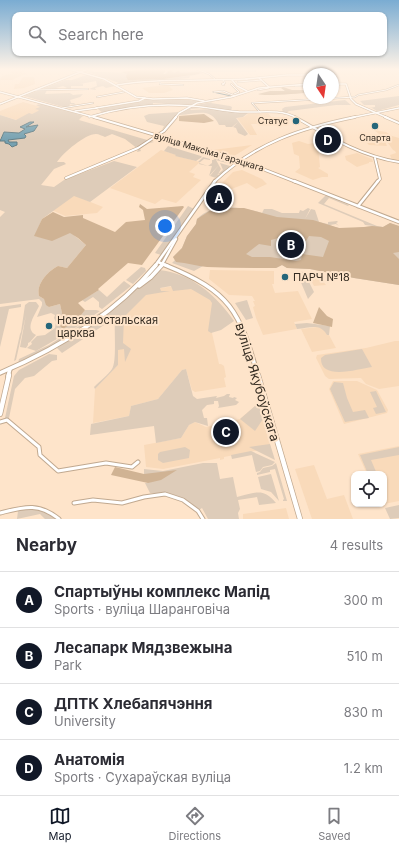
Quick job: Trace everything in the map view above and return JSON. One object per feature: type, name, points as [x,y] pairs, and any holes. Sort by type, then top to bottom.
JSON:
[{"type":"main road","points":[[3,93],[10,96],[24,94]]},
{"type":"main road","points":[[5,93],[18,96]]},
{"type":"main road","points":[[127,93],[145,98],[185,98],[203,101],[232,98],[243,93]]},
{"type":"main road","points":[[128,93],[145,98],[187,98],[203,101]]},
{"type":"main road","points":[[66,178],[132,151],[164,131],[177,115],[190,106],[203,101],[236,96],[243,93]]},
{"type":"main road","points":[[349,93],[351,98],[360,105],[399,123]]},
{"type":"main road","points":[[0,103],[24,94]]},
{"type":"main road","points":[[12,99],[24,98],[24,94]]},
{"type":"main road","points":[[10,96],[12,99]]},
{"type":"main road","name":"вуліца Максіма Гарэцкага","points":[[18,96],[72,112],[77,112],[238,161],[399,222]]},
{"type":"main road","points":[[77,112],[139,101],[145,98]]},
{"type":"main road","points":[[196,106],[203,101]]},
{"type":"main road","points":[[90,117],[147,105],[196,106],[235,112],[285,113],[360,152],[375,158],[399,162]]},
{"type":"main road","points":[[136,288],[177,237],[211,186],[238,161],[271,142],[314,127],[399,107]]},
{"type":"main road","points":[[358,206],[380,179],[375,158]]},
{"type":"main road","points":[[0,373],[69,338],[105,314],[151,277],[172,250],[177,237]]},
{"type":"main road","name":"вуліца Якубоўскага","points":[[158,262],[190,275],[209,286],[227,302],[239,320],[249,344],[300,519]]},
{"type":"main road","points":[[0,414],[10,369]]},
{"type":"street","points":[[97,97],[117,93]]},
{"type":"street","points":[[228,93],[236,96]]},
{"type":"street","points":[[232,95],[236,93]]},
{"type":"street","points":[[260,112],[252,103],[351,98],[368,93]]},
{"type":"street","points":[[61,108],[93,103]]},
{"type":"street","points":[[0,422],[7,420],[17,428],[39,447],[40,455],[58,471],[106,463],[132,467],[138,462]]},
{"type":"street","points":[[74,503],[93,500],[122,504],[144,497],[165,494],[183,500],[195,508],[203,519]]},
{"type":"street","points":[[0,512],[33,506],[43,508],[59,519]]},
{"type":"shaded area","points":[[31,93],[83,94],[80,97],[70,100],[71,103],[76,105],[70,104],[69,107],[63,107],[24,96]]},
{"type":"shaded area","points":[[303,93],[274,95],[258,94]]},
{"type":"shaded area","points":[[399,96],[399,105],[377,111],[369,108],[375,107],[375,105],[364,105],[360,101]]},
{"type":"shaded area","points":[[148,98],[189,98],[179,99],[202,102],[191,106],[153,103],[153,105],[103,113],[98,109],[140,102]]},
{"type":"shaded area","points":[[345,100],[351,105],[336,105],[289,111],[286,113],[283,112],[282,109],[285,107],[311,104],[339,104],[339,101]]},
{"type":"shaded area","points":[[23,102],[44,108],[17,120],[0,115],[0,111]]},
{"type":"shaded area","points":[[212,102],[211,103],[230,106],[232,107],[231,111],[196,105]]},
{"type":"shaded area","points":[[41,104],[83,116],[78,120],[81,118],[79,120],[154,142],[149,143],[140,149],[141,151],[137,152],[138,149],[125,139],[112,134],[105,137],[97,134],[91,135],[80,140],[64,154],[57,162],[64,162],[66,164],[54,169],[41,185],[54,187],[64,180],[114,161],[137,167],[90,202],[74,196],[42,219],[35,236],[52,240],[70,232],[86,245],[67,268],[58,266],[50,271],[39,287],[39,296],[44,299],[49,307],[60,304],[62,313],[78,319],[85,310],[100,311],[69,332],[36,351],[27,348],[32,344],[31,342],[37,336],[45,335],[55,328],[55,315],[51,313],[37,317],[42,305],[42,302],[39,299],[0,304],[0,217],[5,212],[0,210],[0,141],[5,141],[5,143],[12,147],[16,146],[17,142],[9,142],[8,140],[25,138],[24,134],[34,131],[38,126],[26,127],[33,122],[20,128],[24,128],[23,131],[18,133],[4,132],[0,139],[0,115],[16,120],[29,113],[32,114],[38,111],[39,110],[35,109],[40,107],[36,105]]},
{"type":"shaded area","points":[[191,107],[203,108],[190,109],[191,110],[210,109],[248,113],[243,117],[236,118],[248,134],[245,136],[238,133],[236,128],[233,127],[238,122],[232,127],[226,127],[225,125],[219,125],[211,115],[206,113],[178,115]]},
{"type":"shaded area","points":[[179,112],[162,130],[164,126],[147,122],[144,116],[149,114]]},
{"type":"shaded area","points":[[268,113],[272,118],[260,119],[264,124],[251,124],[257,135],[250,135],[237,118],[244,117],[248,114]]},
{"type":"shaded area","points":[[204,114],[214,121],[204,123],[179,121],[179,116]]},
{"type":"shaded area","points":[[374,130],[386,132],[399,138],[399,160],[392,160],[390,155],[396,153],[395,151],[385,139]]},
{"type":"shaded area","points":[[378,135],[384,139],[387,146],[369,145],[364,140],[375,138]]},
{"type":"shaded area","points":[[328,136],[337,141],[318,148],[320,167],[318,168],[328,174],[328,177],[313,180],[295,172],[300,168],[299,156],[294,154],[292,143],[299,141],[308,144],[314,143],[324,140],[322,138]]},
{"type":"shaded area","points":[[252,145],[234,156],[213,150]]},
{"type":"shaded area","points":[[168,146],[202,157],[196,161],[175,156],[176,155],[164,151]]},
{"type":"shaded area","points":[[161,150],[177,155],[176,156],[200,162],[189,172],[195,174],[193,177],[201,180],[176,203],[162,199],[155,204],[110,188]]},
{"type":"shaded area","points":[[357,153],[372,159],[373,162],[357,167],[346,160],[345,156]]},
{"type":"shaded area","points":[[218,155],[235,160],[230,164],[216,160],[219,165],[209,176],[212,166],[208,166]]},
{"type":"shaded area","points":[[203,157],[210,159],[204,159],[198,162]]},
{"type":"shaded area","points":[[220,163],[230,166],[221,175],[217,174],[220,176],[216,178],[210,176],[219,165],[221,169],[218,174],[223,170]]},
{"type":"shaded area","points":[[242,170],[262,179],[267,184],[256,189],[247,183],[224,192],[217,188],[233,172]]},
{"type":"shaded area","points":[[59,187],[103,207],[97,213],[65,216],[43,206]]},
{"type":"shaded area","points":[[326,195],[349,205],[348,206],[329,198],[324,204],[377,226],[383,227],[390,223],[399,226],[399,285],[310,269],[287,268],[282,265],[276,268],[203,266],[194,271],[172,263],[175,260],[173,257],[182,248],[187,236],[196,224],[197,219],[211,210],[219,208],[228,207],[246,209],[262,213],[264,209],[272,209],[282,213],[299,213],[300,210],[303,211],[308,208],[310,209],[305,219],[311,209],[315,210],[319,222],[328,224],[328,222],[337,221],[338,222],[336,223],[339,226],[336,224],[330,225],[335,227],[352,228],[374,226],[365,225],[363,222],[318,203]]},
{"type":"shaded area","points":[[140,204],[147,209],[184,207],[142,265],[128,263],[98,289],[99,290],[78,303],[85,310],[78,319],[63,329],[60,326],[62,313],[60,304],[49,307],[46,305],[44,299],[39,296],[39,287],[44,278],[54,268],[58,266],[67,268],[86,245],[70,233],[52,241],[34,236],[42,219],[53,212],[64,217],[83,215],[83,218],[115,232],[126,222],[145,220],[143,210],[139,207]]},
{"type":"shaded area","points":[[188,206],[194,209],[161,255],[155,253]]},
{"type":"shaded area","points":[[214,208],[244,208],[277,217],[313,220],[339,228],[372,226],[383,227],[390,223],[399,226],[399,252],[393,253],[399,259],[399,285],[310,269],[287,268],[282,265],[276,268],[224,268],[176,262],[173,257],[182,248],[187,236],[196,224],[197,219]],"holes":[[[309,236],[321,237],[329,241],[323,257],[302,254],[301,260],[296,261],[270,257],[252,257],[246,254],[259,244],[271,246],[271,240],[282,237],[306,241]]]},
{"type":"shaded area","points":[[141,267],[145,268],[146,271],[133,284],[126,280]]},
{"type":"shaded area","points":[[159,270],[182,276],[202,287],[220,303],[234,321],[221,330],[211,333],[208,331],[212,303],[210,300],[191,289],[173,291],[171,286],[160,288],[161,291],[170,291],[146,295],[124,317],[123,343],[131,349],[125,362],[124,349],[118,350],[118,365],[95,389],[94,387],[106,376],[114,365],[115,322],[112,320],[108,323],[102,318]]},
{"type":"shaded area","points":[[210,270],[274,271],[274,284],[272,284],[275,293],[298,291],[312,319],[294,322],[297,329],[263,335],[256,318],[253,307],[255,306],[253,301],[255,301],[252,296],[229,295],[209,279]]},
{"type":"shaded area","points":[[294,271],[304,272],[314,292],[308,299],[297,273],[293,274]]},
{"type":"shaded area","points":[[307,273],[320,273],[322,280],[326,285],[314,286]]},
{"type":"shaded area","points":[[124,281],[131,286],[102,309],[99,307],[99,302],[93,297],[85,302],[82,300],[99,290],[107,297]]},
{"type":"shaded area","points":[[191,283],[214,300],[212,333],[219,364],[224,366],[226,387],[195,392],[192,390],[186,369],[182,370],[158,399],[131,406],[129,416],[93,423],[95,389],[118,365],[118,320],[150,290]]},
{"type":"shaded area","points":[[247,300],[253,318],[246,320],[235,303]]},
{"type":"shaded area","points":[[29,302],[36,302],[39,306],[31,326],[31,329],[36,335],[28,343],[26,348],[20,347],[26,315],[16,360],[14,361],[21,332],[25,305]]},
{"type":"shaded area","points":[[21,304],[21,307],[9,309],[0,347],[0,307]]},
{"type":"shaded area","points":[[319,307],[327,316],[333,319],[332,327],[313,323]]},
{"type":"shaded area","points":[[101,312],[102,314],[56,343],[18,364],[19,359],[49,345]]},
{"type":"shaded area","points":[[98,320],[104,323],[104,325],[62,353],[57,348]]},
{"type":"shaded area","points":[[307,323],[330,326],[329,335],[321,329],[314,327],[297,329],[295,324]]},
{"type":"shaded area","points":[[317,327],[324,329],[336,348],[312,352],[301,329]]},
{"type":"shaded area","points":[[399,341],[399,386],[379,389],[366,384],[361,378],[329,379],[325,376],[316,358],[317,355],[366,348]]},
{"type":"shaded area","points":[[362,349],[372,367],[341,372],[327,369],[322,365],[321,358],[325,355]]},
{"type":"shaded area","points":[[49,354],[57,355],[57,360],[52,361],[34,376],[25,378],[15,389],[9,418],[5,418],[14,376],[19,370]]},
{"type":"shaded area","points":[[186,369],[193,396],[197,399],[217,396],[216,398],[230,394],[229,397],[237,398],[235,400],[239,402],[236,405],[218,408],[218,401],[214,401],[214,404],[207,405],[202,410],[204,418],[207,418],[208,426],[195,422],[189,425],[181,438],[156,443],[154,426],[90,435],[91,424],[129,416],[131,406],[158,399],[182,370]]},
{"type":"shaded area","points":[[333,381],[357,381],[377,390],[388,410],[387,413],[344,424],[329,389]]},
{"type":"shaded area","points":[[334,382],[343,383],[353,412],[365,410],[369,418],[345,422],[330,389]]},
{"type":"shaded area","points":[[376,391],[386,412],[376,414],[373,408],[377,407],[370,392]]},
{"type":"shaded area","points":[[259,405],[271,448],[224,457],[224,459],[220,460],[220,458],[163,469],[146,467],[144,445],[181,438],[189,425],[195,422],[206,427],[240,419],[255,406]]},
{"type":"shaded area","points":[[259,405],[263,419],[255,431],[240,419],[255,406]]},
{"type":"shaded area","points":[[270,444],[275,460],[249,447]]},
{"type":"shaded area","points":[[399,446],[399,501],[387,503],[387,471],[366,471],[358,454]]},
{"type":"shaded area","points":[[185,447],[190,450],[189,458],[163,463],[158,460],[158,454],[160,452]]},
{"type":"shaded area","points":[[399,447],[399,455],[371,460],[376,471],[367,471],[360,455]]},
{"type":"shaded area","points":[[251,451],[275,462],[272,465],[263,467],[260,471],[256,472],[252,455],[232,459],[231,455]]},
{"type":"shaded area","points":[[203,463],[217,463],[220,479],[233,477],[237,497],[258,492],[267,495],[276,503],[259,505],[257,497],[238,500],[240,509],[238,513],[239,519],[208,519],[202,508],[199,510],[188,502],[170,495],[150,493],[145,483],[148,483],[144,474],[144,469],[163,471]]},
{"type":"shaded area","points":[[276,463],[287,501],[283,501],[284,499],[275,469],[270,470],[270,472],[257,475],[257,473],[263,468],[272,466]]},
{"type":"shaded area","points":[[314,465],[327,499],[344,495],[353,519],[312,519],[295,469]]},
{"type":"shaded area","points":[[115,467],[144,474],[177,470],[161,480],[148,483],[111,475]]},
{"type":"shaded area","points":[[271,474],[279,501],[271,492],[261,489],[258,477]]},
{"type":"shaded area","points":[[399,505],[399,518],[390,519],[385,508]]},
{"type":"shaded area","points":[[31,508],[42,510],[56,519],[45,519],[40,514],[17,519],[18,511]]},
{"type":"shaded area","points":[[286,508],[289,519],[243,519],[243,514]]},
{"type":"water","points":[[30,122],[34,122],[26,127],[38,125],[34,131],[24,134],[26,136],[25,138],[8,140],[9,142],[17,142],[17,145],[12,147],[5,143],[5,141],[0,141],[4,132],[19,133],[25,129],[20,127]]},
{"type":"waterway","points":[[218,93],[231,96]]},
{"type":"place","name":"Статус","points":[[296,121]]},
{"type":"place","name":"Спарта","points":[[375,126]]},
{"type":"place","name":"Анатомія","points":[[328,140]]},
{"type":"place","name":"Спартыўны комплекс Мапід","points":[[219,198]]},
{"type":"place","name":"Лесапарк Мядзвежына","points":[[291,245]]},
{"type":"place","name":"ПАРЧ №18","points":[[285,277]]},
{"type":"place","name":"Новаапостальская царква","points":[[49,326]]},
{"type":"place","name":"ДПТК Хлебапячэння","points":[[226,432]]}]
